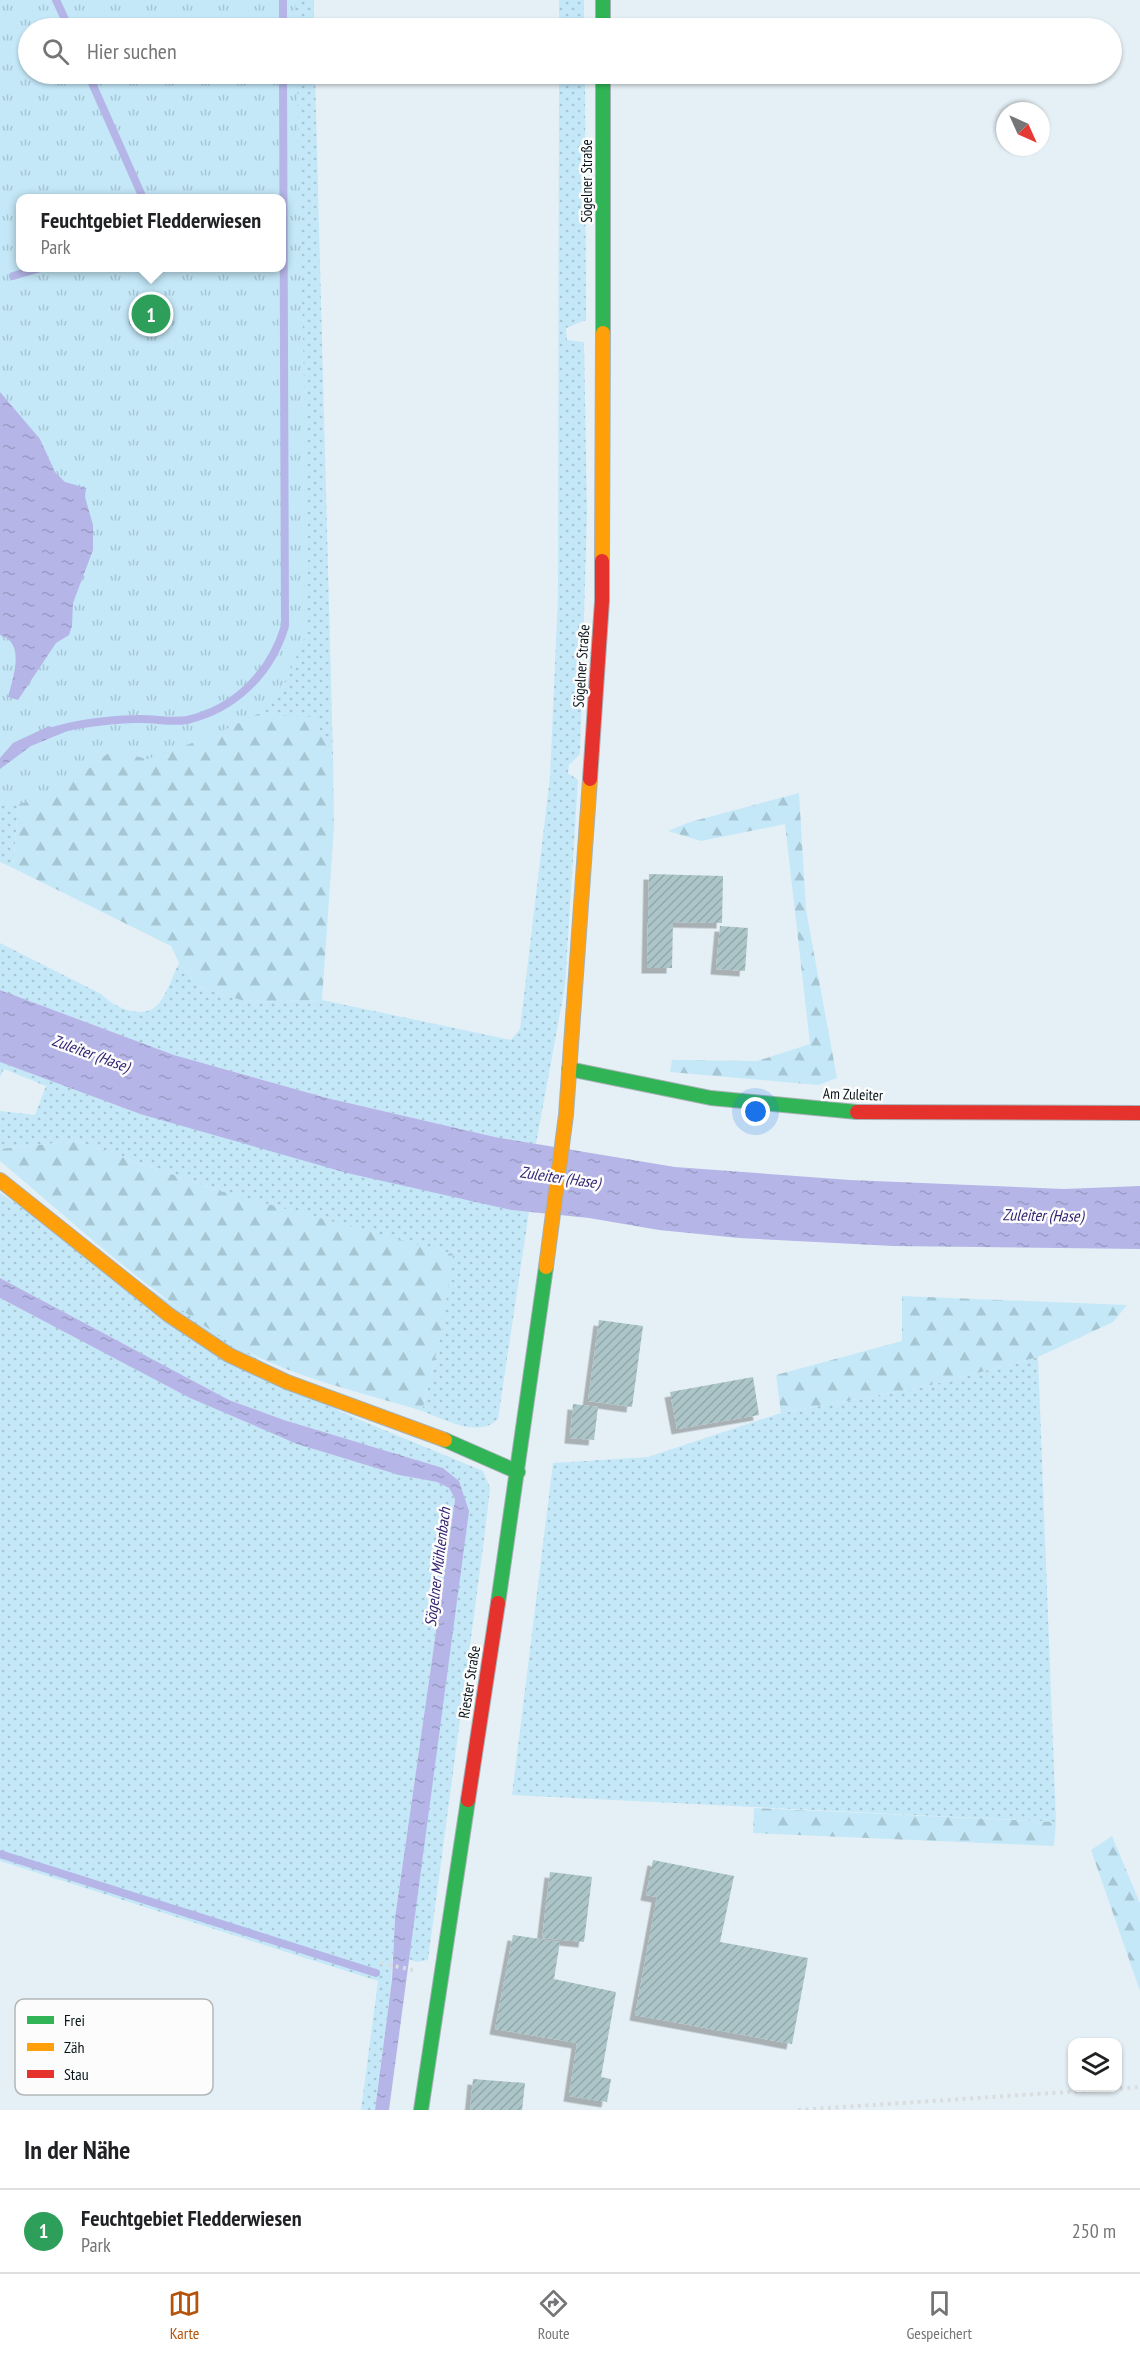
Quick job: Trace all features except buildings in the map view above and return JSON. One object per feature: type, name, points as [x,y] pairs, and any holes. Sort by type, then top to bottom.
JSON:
[{"type":"street","points":[[603,0],[603,18]]},
{"type":"street","name":"Sögelner Straße","points":[[546,1258],[566,1115],[602,601],[603,84]]},
{"type":"street","name":"Am Zuleiter","points":[[569,1069],[711,1098],[838,1112],[1140,1113]]},
{"type":"street","points":[[0,1180],[169,1315],[229,1355],[287,1382],[428,1432],[518,1472]]},
{"type":"street","name":"Riester Straße","points":[[421,2110],[518,1472],[546,1258]]},
{"type":"path","points":[[381,1963],[425,1972]]},
{"type":"path","points":[[798,2110],[1140,2087]]},
{"type":"green space","points":[[0,0],[295,0],[296,18],[18,18],[18,84],[297,84],[308,554],[306,634],[287,679],[257,714],[216,734],[148,759],[112,750],[60,788],[32,801],[0,806]]},
{"type":"green space","points":[[236,0],[314,0],[314,18],[235,18]]},
{"type":"green space","points":[[559,0],[584,0],[584,18],[559,18]]},
{"type":"green space","points":[[236,84],[315,84],[333,757],[313,717],[18,806],[13,868],[0,862],[0,751],[280,272],[286,272],[286,194],[280,194]]},
{"type":"green space","points":[[559,84],[585,84],[586,320],[566,328],[567,340],[584,342],[587,513],[580,754],[569,765],[568,773],[578,780],[565,986],[536,1144],[495,1137],[327,1098],[174,1055],[0,990],[0,943],[130,1011],[146,1011],[154,1008],[168,988],[179,963],[200,987],[247,1002],[322,1000],[511,1040],[520,1029],[550,777],[558,597]]},
{"type":"green space","points":[[257,714],[313,717],[333,757],[334,827],[322,1000],[247,1002],[200,987],[179,963],[171,946],[13,868],[18,806],[35,780],[112,750],[148,759],[216,734]]},
{"type":"green space","points":[[799,793],[806,910],[837,1078],[818,1085],[670,1072],[672,1060],[757,1061],[810,1044],[785,824],[701,841],[668,831],[690,822]]},
{"type":"green space","points":[[0,1062],[140,1114],[511,1210],[529,1212],[498,1419],[490,1425],[481,1427],[461,1426],[422,1411],[442,1329],[220,1191],[76,1141],[0,1149],[0,1111],[35,1115],[46,1086],[4,1069],[0,1077]]},
{"type":"green space","points":[[76,1141],[220,1191],[453,1254],[442,1329],[422,1411],[302,1375],[255,1356],[233,1344],[142,1280],[0,1161],[0,1149]]},
{"type":"green space","points":[[0,1193],[341,1412],[483,1471],[490,1488],[428,1960],[416,1962],[409,1959],[468,1511],[459,1481],[443,1468],[284,1420],[229,1400],[0,1278]]},
{"type":"green space","points":[[902,1296],[1127,1305],[1113,1322],[1038,1357],[923,1387],[781,1413],[776,1375],[902,1341]]},
{"type":"green space","points":[[0,1298],[191,1398],[297,1444],[399,1475],[437,1482],[449,1488],[455,1499],[395,1918],[391,1985],[375,2110],[361,2110],[378,1981],[0,1861]]},
{"type":"green space","points":[[1038,1357],[1056,1822],[512,1795],[553,1463],[648,1457],[781,1413],[923,1387]]},
{"type":"green space","points":[[754,1808],[1056,1822],[1054,1846],[753,1833]]},
{"type":"green space","points":[[1112,1836],[1140,1903],[1140,1991],[1091,1850]]},
{"type":"water","points":[[0,392],[40,439],[55,472],[65,482],[86,488],[85,497],[93,525],[93,550],[73,603],[72,626],[69,635],[56,643],[18,700],[8,697],[16,662],[13,645],[0,635]]},
{"type":"water","points":[[49,726],[65,732],[31,746],[0,769],[0,758],[13,743]]},
{"type":"water","name":"Zuleiter (Hase)","points":[[0,990],[174,1055],[327,1098],[495,1137],[675,1167],[850,1180],[1064,1189],[1140,1186],[1140,1249],[893,1246],[739,1238],[659,1230],[589,1218],[511,1210],[347,1173],[140,1114],[0,1062]]},
{"type":"water","points":[[0,1278],[229,1400],[284,1420],[443,1468],[459,1481],[469,1511],[389,2110],[375,2110],[392,1979],[395,1918],[455,1499],[449,1488],[437,1482],[399,1475],[297,1444],[190,1398],[0,1298]]},
{"type":"waterway","points":[[56,0],[64,18]]},
{"type":"waterway","points":[[283,0],[283,18]]},
{"type":"waterway","points":[[92,84],[141,194]]},
{"type":"waterway","points":[[283,84],[283,194]]},
{"type":"waterway","points":[[13,276],[26,272]]},
{"type":"waterway","points":[[50,732],[104,721],[142,719],[181,721],[204,715],[235,698],[249,686],[271,659],[285,626],[284,272]]},
{"type":"waterway","points":[[0,1854],[376,1973]]},
{"type":"traffic: fast","points":[[603,0],[603,18]]},
{"type":"traffic: fast","points":[[603,84],[603,333]]},
{"type":"traffic: fast","points":[[569,1069],[711,1098],[857,1112]]},
{"type":"traffic: fast","points":[[498,1603],[546,1267]]},
{"type":"traffic: fast","points":[[445,1440],[518,1472]]},
{"type":"traffic: fast","points":[[421,2110],[468,1800]]},
{"type":"traffic: slow","points":[[602,561],[603,333]]},
{"type":"traffic: slow","points":[[546,1267],[566,1115],[590,779]]},
{"type":"traffic: slow","points":[[0,1180],[169,1315],[229,1355],[287,1382],[445,1440]]},
{"type":"traffic: jam","points":[[590,779],[602,601],[602,561]]},
{"type":"traffic: jam","points":[[857,1112],[1140,1113]]},
{"type":"traffic: jam","points":[[468,1800],[498,1603]]},
{"type":"place","name":"Feuchtgebiet Fledderwiesen","points":[[151,314]]},
{"type":"water label","name":"Sögelner Mühlenbach","points":[[437,1567]]}]
